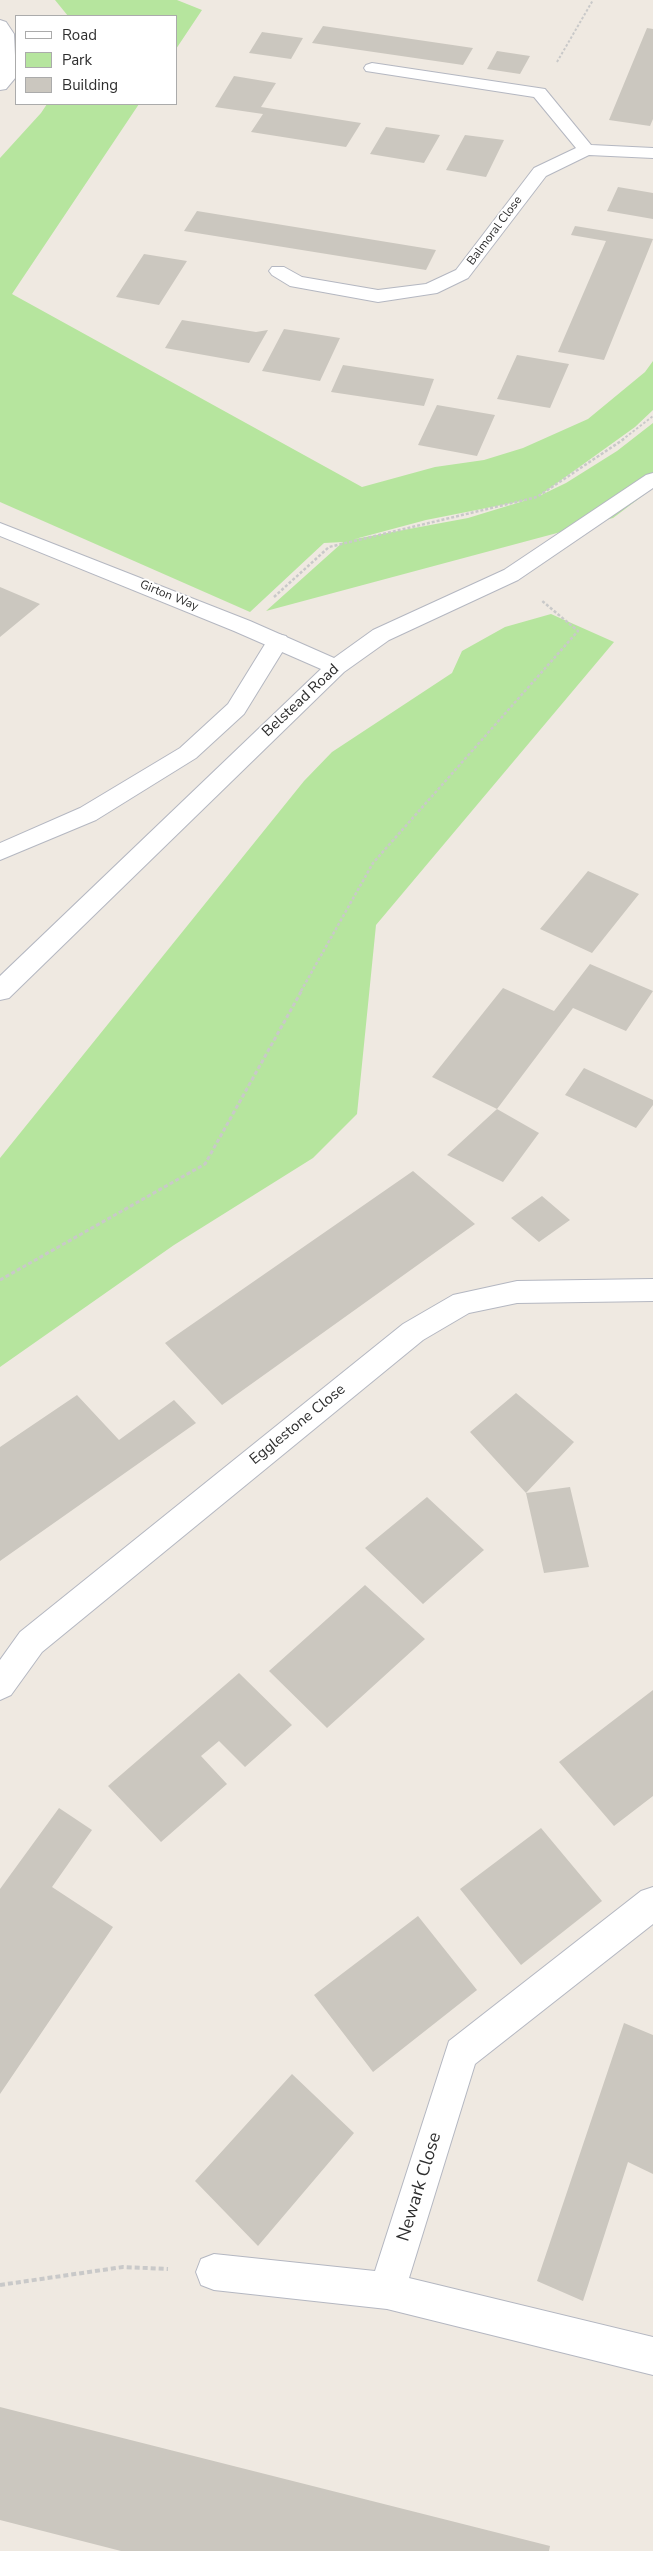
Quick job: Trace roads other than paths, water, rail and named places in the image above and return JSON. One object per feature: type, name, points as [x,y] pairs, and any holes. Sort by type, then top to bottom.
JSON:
[{"type":"street","points":[[0,25],[6,34],[8,77],[0,85]]},
{"type":"street","points":[[372,68],[539,93],[586,150]]},
{"type":"street","name":"Balmoral Close","points":[[278,271],[297,282],[378,296],[430,289],[462,274],[540,172],[586,150],[653,152]]},
{"type":"street","name":"Belstead Road","points":[[0,991],[336,667],[381,635],[511,575],[653,479]]},
{"type":"street","name":"Girton Way","points":[[0,529],[242,626],[336,667]]},
{"type":"street","points":[[0,852],[88,814],[188,753],[236,709],[278,642]]},
{"type":"street","name":"Egglestone Close","points":[[0,1685],[31,1642],[413,1332],[463,1303],[517,1292],[653,1290]]},
{"type":"street","name":"Newark Close","points":[[387,2291],[461,2053],[653,1903]]},
{"type":"street","points":[[214,2272],[387,2291],[653,2356]]}]
